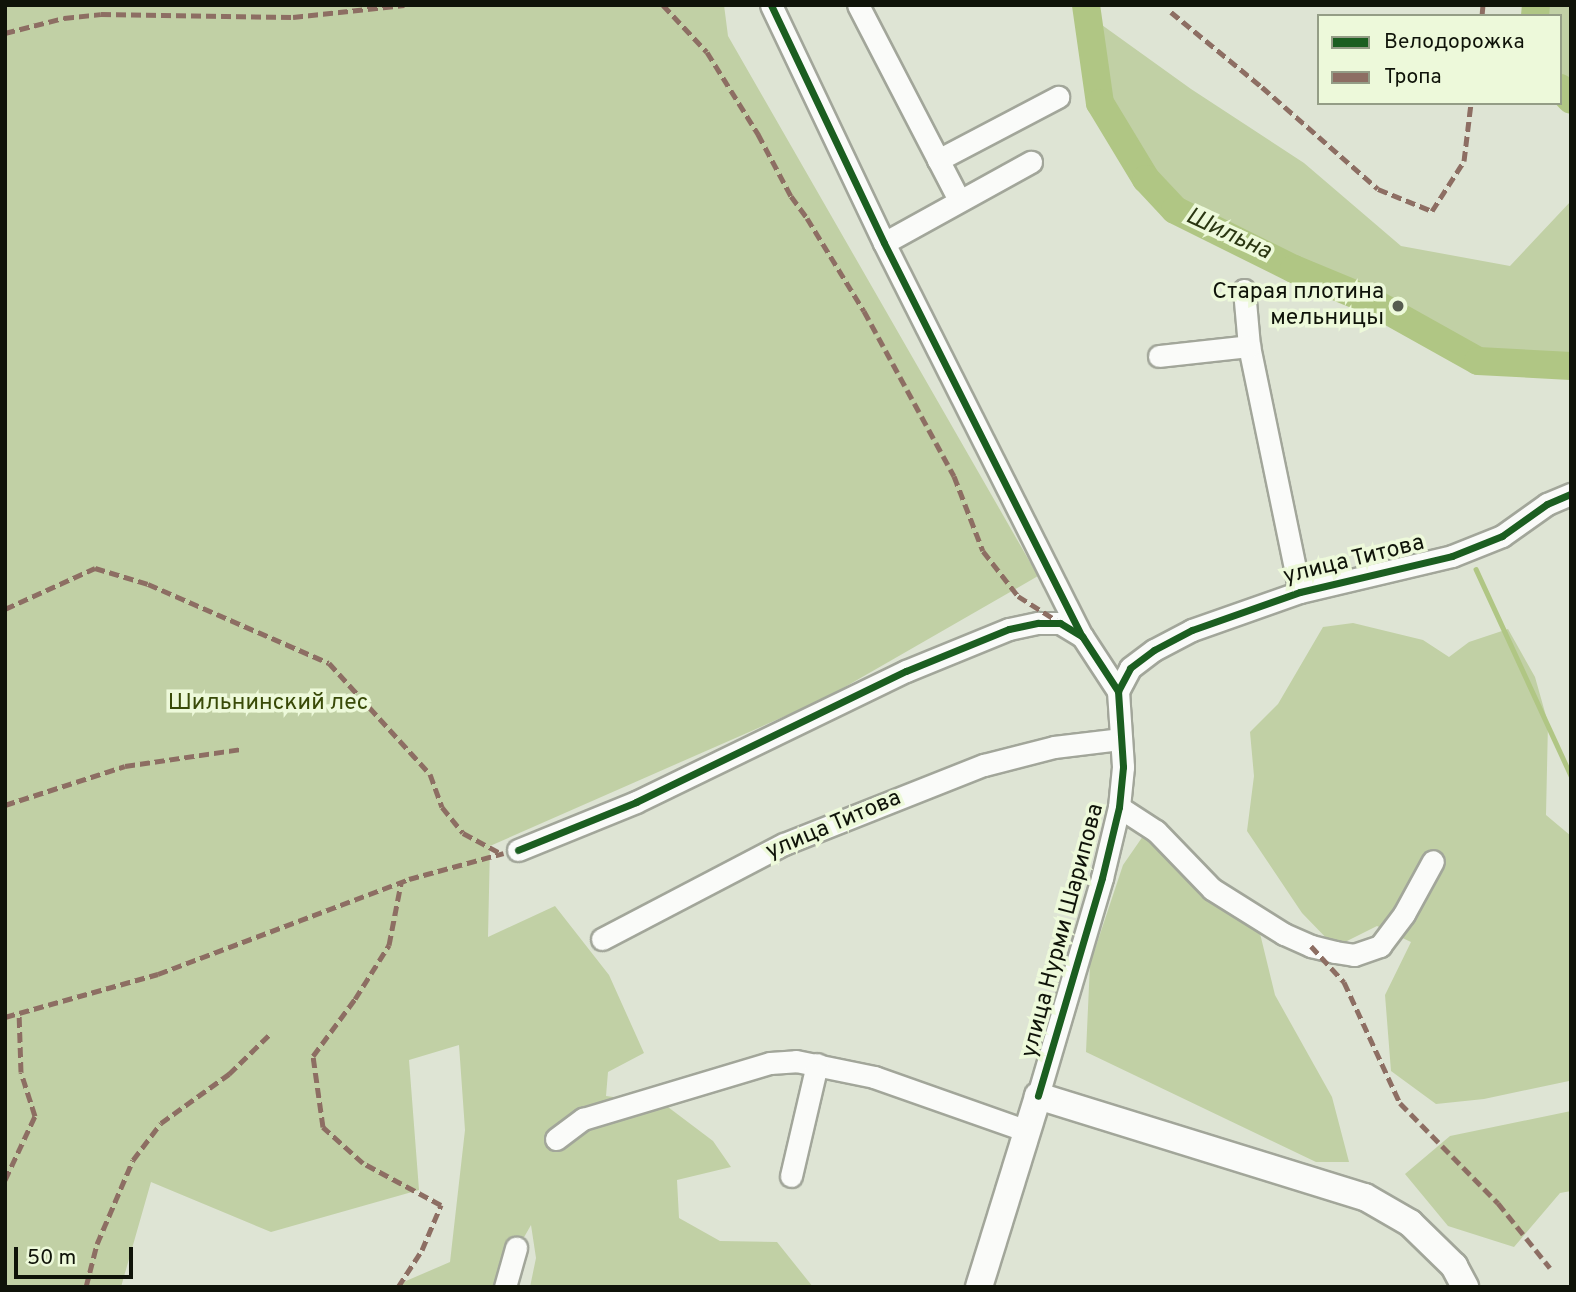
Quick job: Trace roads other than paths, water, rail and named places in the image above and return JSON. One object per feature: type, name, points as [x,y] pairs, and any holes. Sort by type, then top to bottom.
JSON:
[{"type":"main road","name":"улица Нурми Шарипова","points":[[979,1287],[1038,1096]]},
{"type":"main road","points":[[1038,1096],[1365,1196],[1410,1223],[1454,1266],[1465,1287]]},
{"type":"street","points":[[771,5],[884,243],[1082,636],[1118,691]]},
{"type":"street","points":[[858,5],[959,200]]},
{"type":"street","points":[[938,160],[1058,97]]},
{"type":"street","points":[[884,243],[1031,162]]},
{"type":"street","name":"улица Титова","points":[[1244,290],[1249,346],[1300,593]]},
{"type":"street","points":[[1159,355],[1249,346]]},
{"type":"street","name":"улица Титова","points":[[1118,691],[1130,668],[1192,630],[1300,593],[1452,556],[1502,536],[1547,504],[1571,494]]},
{"type":"street","points":[[517,850],[636,802],[906,671],[1009,629],[1038,623],[1060,623],[1082,636]]},
{"type":"street","name":"улица Нурми Шарипова","points":[[1038,1096],[1102,878],[1119,807],[1123,767],[1118,691]]},
{"type":"street","name":"улица Титова","points":[[602,939],[784,844],[984,765],[1054,747],[1120,739]]},
{"type":"street","points":[[1119,807],[1156,831],[1212,889],[1284,934],[1311,946],[1335,952],[1354,955],[1380,946],[1404,914],[1433,861]]},
{"type":"street","points":[[556,1139],[583,1119],[770,1063],[817,1064],[874,1077],[1027,1131]]},
{"type":"street","points":[[791,1176],[817,1064]]},
{"type":"street","points":[[505,1287],[516,1248]]},
{"type":"waterway","name":"Шильна","points":[[1086,5],[1100,103],[1146,179],[1175,210],[1294,269],[1369,300],[1478,361],[1571,366]]},
{"type":"waterway","name":"Шильна","points":[[1535,14],[1536,5]]},
{"type":"waterway","name":"Шильна","points":[[1562,90],[1571,100]]},
{"type":"waterway","points":[[1476,569],[1571,776]]},
{"type":"place","name":"Старая плотина мельницы","points":[[1398,306]]},
{"type":"park label","name":"Шильнинский лес","points":[[268,704]]}]
